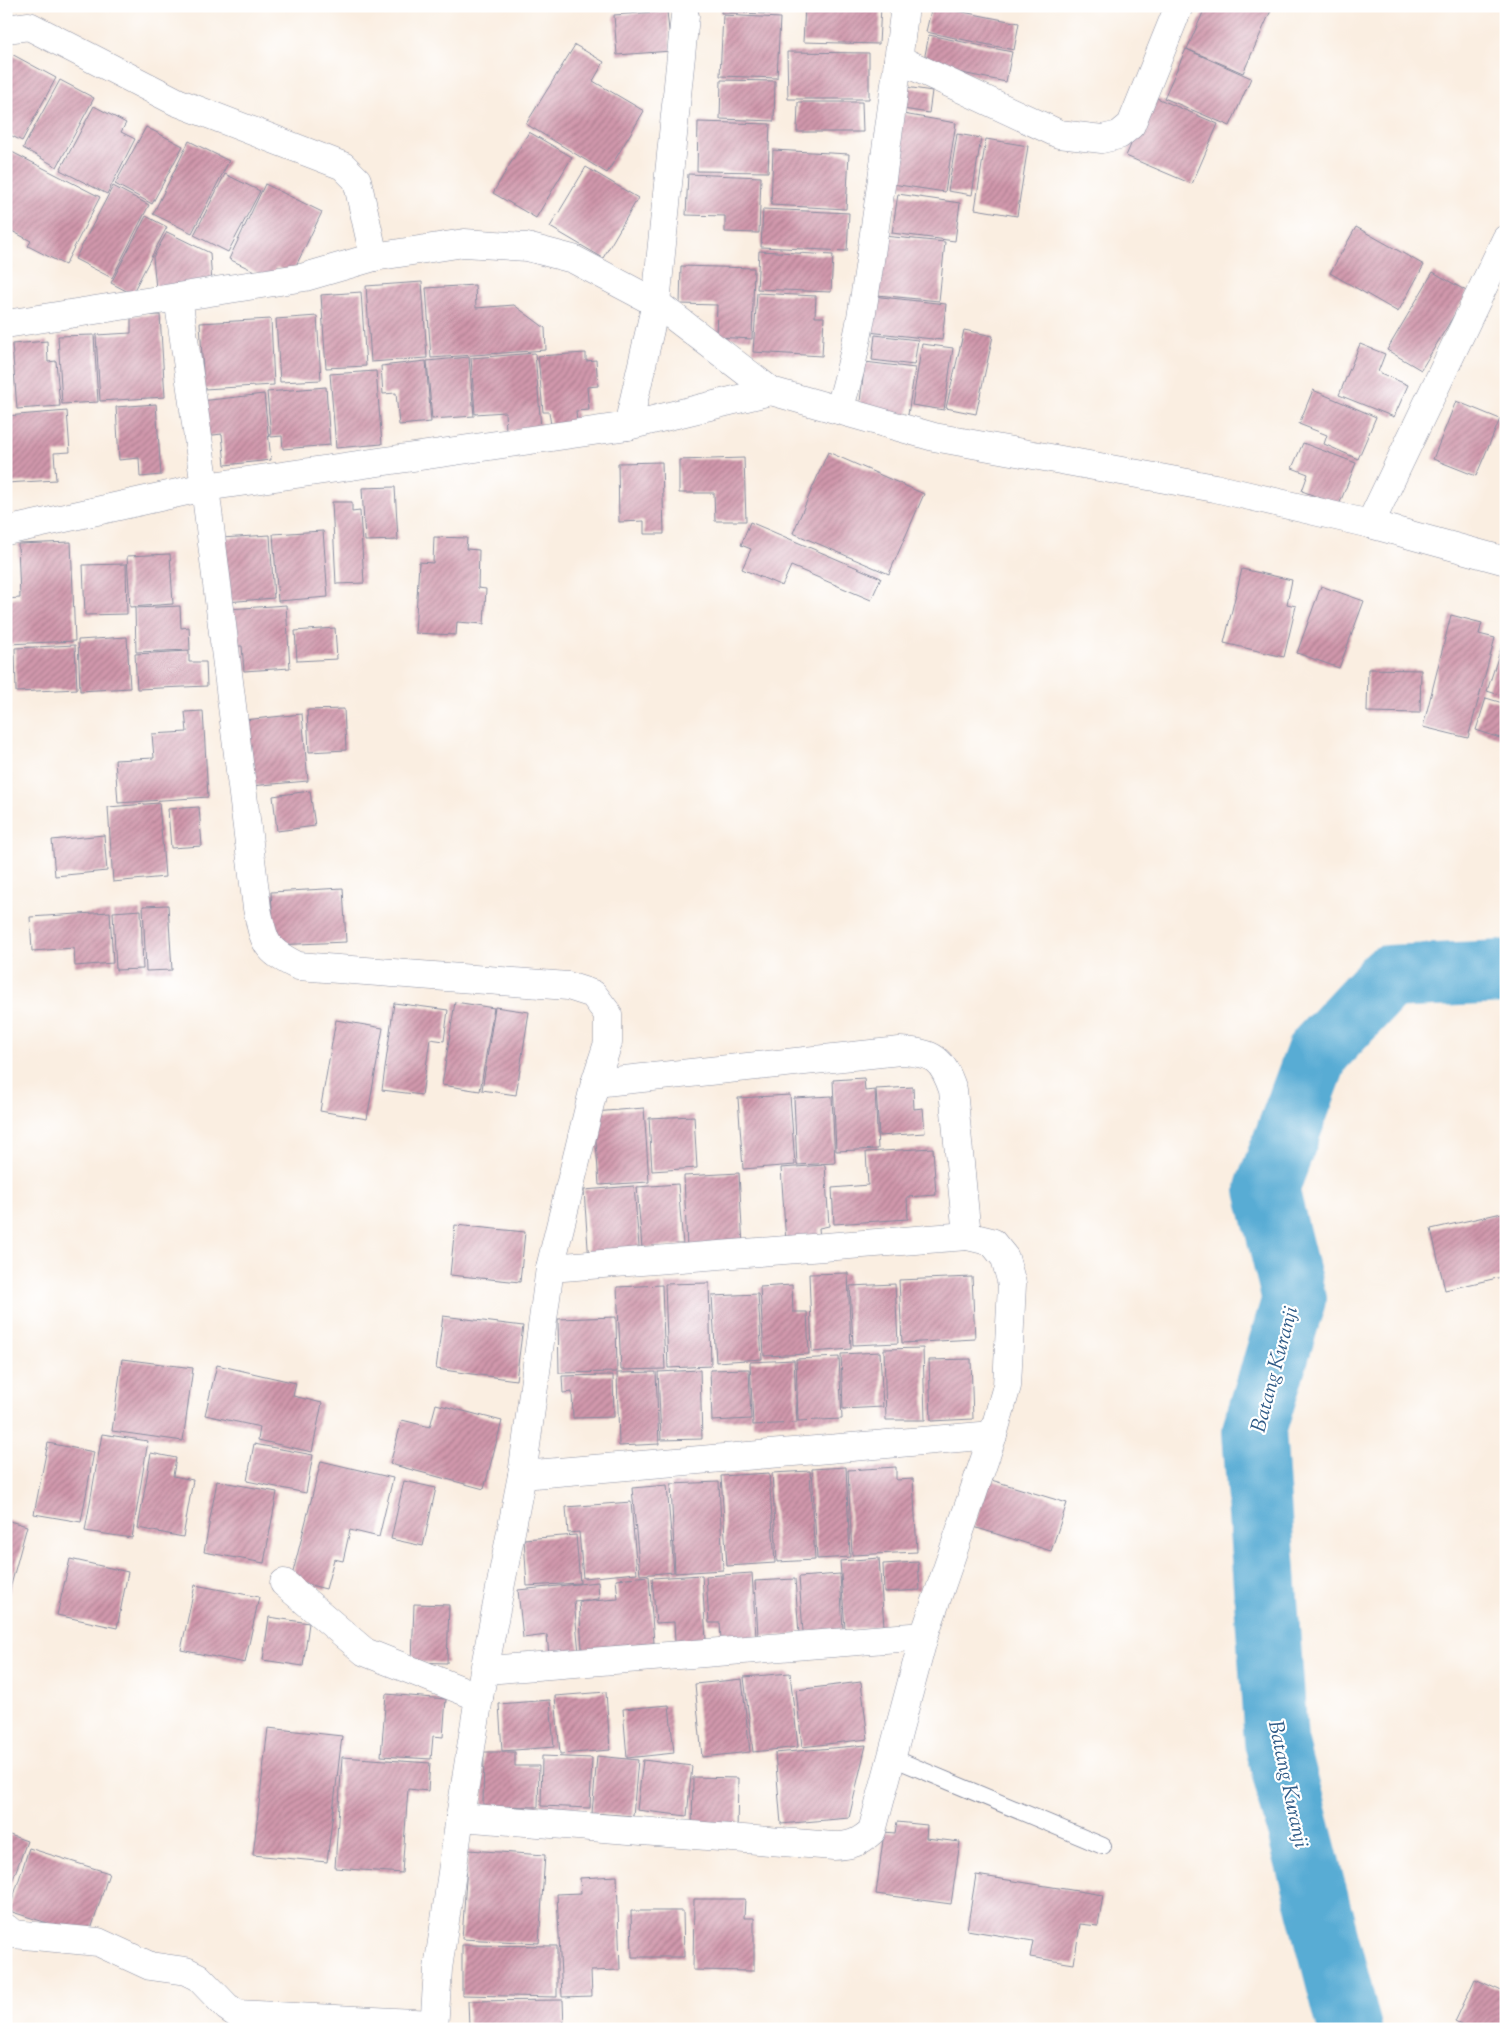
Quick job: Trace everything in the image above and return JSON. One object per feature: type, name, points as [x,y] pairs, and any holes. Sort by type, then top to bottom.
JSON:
[{"type":"street","points":[[839,410],[848,382],[863,303],[890,132],[905,6]]},
{"type":"street","points":[[898,59],[1059,134],[1102,140],[1119,135],[1131,125],[1180,6]]},
{"type":"street","points":[[628,426],[656,303],[685,16]]},
{"type":"street","points":[[6,29],[29,26],[177,102],[343,166],[357,180],[374,258]]},
{"type":"street","points":[[1370,524],[1506,239]]},
{"type":"street","points":[[6,324],[305,277],[374,258],[464,243],[527,247],[573,259],[656,303],[771,391],[934,437],[1215,488],[1370,524],[1506,561]]},
{"type":"street","points":[[6,1928],[14,1934],[98,1942],[150,1966],[186,1971],[198,1977],[227,2007],[237,2014],[433,2026],[438,1969],[460,1817],[479,1696],[486,1670],[522,1475],[550,1268],[595,1083],[608,1043],[608,1014],[593,994],[568,986],[298,966],[276,955],[263,937],[257,908],[205,487],[178,297]]},
{"type":"street","points":[[6,531],[205,487],[628,426],[771,391]]},
{"type":"street","points":[[595,1083],[900,1051],[926,1053],[946,1069],[953,1090],[967,1236]]},
{"type":"street","points":[[460,1817],[834,1846],[852,1846],[872,1831],[924,1636],[993,1435],[1007,1386],[1012,1284],[1005,1258],[992,1242],[967,1236],[550,1268]]},
{"type":"street","points":[[522,1475],[993,1435]]},
{"type":"street","points":[[284,1583],[366,1652],[479,1696]]},
{"type":"street","points":[[486,1670],[924,1636]]},
{"type":"lane","points":[[893,1758],[1103,1846]]},
{"type":"building","points":[[722,6],[780,6],[780,14],[721,13]]},
{"type":"building","points":[[805,6],[881,6],[879,44],[803,42]]},
{"type":"building","points":[[932,6],[1019,23],[1014,50],[926,32]]},
{"type":"building","points":[[1204,6],[1273,6],[1243,73],[1187,49],[1205,8],[1214,10]]},
{"type":"building","points":[[667,11],[671,51],[617,55],[614,15]]},
{"type":"building","points":[[723,15],[780,18],[777,78],[720,76]]},
{"type":"building","points":[[929,35],[1012,52],[1006,82],[923,65]]},
{"type":"building","points":[[575,45],[604,62],[593,81],[644,111],[607,173],[526,124]]},
{"type":"building","points":[[1186,49],[1251,78],[1230,126],[1164,98]]},
{"type":"building","points":[[6,51],[56,78],[22,141],[6,133]]},
{"type":"building","points":[[787,52],[869,53],[869,99],[788,99]]},
{"type":"building","points":[[60,80],[94,98],[57,167],[23,148]]},
{"type":"building","points":[[721,80],[775,81],[774,121],[720,119]]},
{"type":"building","points":[[906,87],[932,91],[929,113],[903,109]]},
{"type":"building","points":[[1152,96],[1218,124],[1192,184],[1126,156]]},
{"type":"building","points":[[798,102],[862,102],[863,132],[797,132]]},
{"type":"building","points":[[94,106],[126,123],[121,132],[135,139],[107,194],[60,170]]},
{"type":"building","points":[[903,114],[956,123],[945,192],[892,184]]},
{"type":"building","points":[[698,122],[770,124],[768,172],[697,171]]},
{"type":"building","points":[[146,127],[183,146],[152,204],[115,184]]},
{"type":"building","points":[[529,132],[572,157],[536,218],[493,193]]},
{"type":"building","points":[[957,134],[981,138],[972,195],[948,191]]},
{"type":"building","points":[[986,139],[1028,146],[1017,216],[975,209]]},
{"type":"building","points":[[189,141],[229,161],[192,233],[153,214]]},
{"type":"building","points":[[6,149],[100,197],[65,265],[28,246],[31,241],[6,228]]},
{"type":"building","points":[[773,150],[849,154],[846,209],[771,205]]},
{"type":"building","points":[[586,167],[638,198],[603,258],[550,227]]},
{"type":"building","points":[[225,174],[260,191],[228,252],[194,235]]},
{"type":"building","points":[[688,174],[761,177],[759,233],[725,232],[725,216],[686,215]]},
{"type":"building","points":[[265,184],[322,212],[292,274],[277,267],[271,279],[229,259]]},
{"type":"building","points":[[113,186],[149,205],[112,278],[75,259]]},
{"type":"building","points":[[898,194],[960,203],[955,241],[892,233]]},
{"type":"building","points":[[763,209],[849,213],[847,251],[761,247]]},
{"type":"building","points":[[146,216],[167,227],[132,294],[111,283]]},
{"type":"building","points":[[1356,227],[1424,265],[1398,312],[1330,273]]},
{"type":"building","points":[[167,232],[210,253],[212,284],[156,289],[153,257]]},
{"type":"building","points":[[883,236],[945,242],[939,301],[877,295]]},
{"type":"building","points":[[759,251],[833,255],[831,292],[757,289]]},
{"type":"building","points":[[681,266],[754,268],[752,339],[716,337],[717,305],[680,304]]},
{"type":"building","points":[[1433,272],[1468,292],[1421,370],[1387,350]]},
{"type":"building","points":[[422,282],[427,358],[371,362],[366,286]]},
{"type":"building","points":[[475,285],[476,308],[514,305],[545,328],[546,350],[431,358],[426,288]]},
{"type":"building","points":[[361,292],[366,366],[326,368],[321,295]]},
{"type":"building","points":[[757,293],[816,296],[815,317],[824,317],[822,356],[753,352]]},
{"type":"building","points":[[872,296],[946,304],[942,340],[868,332]]},
{"type":"building","points":[[160,315],[165,397],[100,401],[96,335],[131,333],[131,316]]},
{"type":"building","points":[[317,316],[321,380],[280,382],[276,319]]},
{"type":"building","points":[[271,319],[274,385],[204,389],[200,323]]},
{"type":"building","points":[[964,330],[993,336],[976,414],[946,408]]},
{"type":"building","points":[[94,335],[98,402],[62,404],[58,336]]},
{"type":"building","points":[[875,335],[918,340],[914,365],[872,360]]},
{"type":"building","points":[[47,341],[48,362],[56,361],[60,406],[17,409],[12,344]]},
{"type":"building","points":[[922,344],[953,348],[944,410],[912,405]]},
{"type":"building","points":[[1360,344],[1385,354],[1378,372],[1408,385],[1394,417],[1339,395]]},
{"type":"building","points":[[535,353],[541,428],[506,431],[505,412],[475,414],[471,358]]},
{"type":"building","points":[[586,353],[586,361],[596,360],[598,386],[587,387],[589,410],[576,411],[577,423],[551,425],[549,412],[543,412],[538,356]]},
{"type":"building","points":[[469,357],[474,416],[432,419],[427,361]]},
{"type":"building","points":[[426,361],[431,422],[399,425],[396,393],[383,394],[381,366]]},
{"type":"building","points":[[865,362],[915,368],[908,415],[859,409]]},
{"type":"building","points":[[376,371],[382,444],[336,448],[330,374]]},
{"type":"building","points":[[326,387],[330,445],[283,449],[282,436],[271,437],[267,392]]},
{"type":"building","points":[[1313,390],[1376,417],[1358,459],[1324,444],[1327,435],[1299,424]]},
{"type":"building","points":[[264,394],[271,460],[225,465],[222,434],[205,436],[201,401]]},
{"type":"building","points":[[1456,401],[1500,419],[1476,476],[1433,459]]},
{"type":"building","points":[[156,404],[161,475],[140,477],[139,458],[119,460],[116,407]]},
{"type":"building","points":[[67,411],[70,452],[54,453],[56,480],[6,483],[6,416]]},
{"type":"building","points":[[1303,443],[1356,463],[1339,505],[1302,491],[1308,474],[1292,468]]},
{"type":"building","points":[[828,452],[924,494],[889,574],[793,533]]},
{"type":"building","points":[[744,458],[746,521],[715,521],[714,493],[679,493],[679,460]]},
{"type":"building","points":[[662,462],[664,534],[644,534],[644,521],[619,522],[618,463]]},
{"type":"building","points":[[395,487],[398,540],[365,541],[362,488]]},
{"type":"building","points":[[332,502],[352,502],[352,512],[360,511],[364,583],[336,584]]},
{"type":"building","points":[[750,522],[881,578],[871,600],[791,566],[782,586],[742,569],[751,549],[741,545]]},
{"type":"building","points":[[323,531],[328,597],[278,601],[273,534]]},
{"type":"building","points":[[270,535],[274,598],[227,602],[221,538]]},
{"type":"building","points":[[434,537],[467,538],[466,549],[479,550],[478,588],[486,589],[484,624],[457,622],[456,635],[415,633],[419,562],[433,563]]},
{"type":"building","points":[[71,542],[75,641],[8,644],[6,599],[20,598],[18,544]]},
{"type":"building","points":[[170,554],[173,604],[130,607],[127,556]]},
{"type":"building","points":[[126,564],[127,614],[85,615],[83,565]]},
{"type":"building","points":[[1242,569],[1292,580],[1287,604],[1296,606],[1284,657],[1224,643]]},
{"type":"building","points":[[1321,586],[1364,601],[1339,668],[1297,653]]},
{"type":"building","points":[[286,605],[290,668],[244,671],[242,646],[232,646],[229,609]]},
{"type":"building","points":[[180,606],[181,628],[189,627],[190,650],[136,652],[135,608]]},
{"type":"building","points":[[1451,615],[1482,623],[1479,634],[1495,638],[1468,738],[1423,727]]},
{"type":"building","points":[[335,628],[337,659],[297,661],[295,631]]},
{"type":"building","points":[[1506,636],[1506,697],[1487,691]]},
{"type":"building","points":[[127,637],[130,688],[80,691],[78,640]]},
{"type":"building","points":[[75,645],[77,689],[16,692],[15,648]]},
{"type":"building","points":[[189,651],[189,662],[206,662],[207,686],[137,689],[135,654]]},
{"type":"building","points":[[1368,669],[1421,670],[1420,713],[1367,712]]},
{"type":"building","points":[[1486,698],[1506,704],[1506,740],[1476,730]]},
{"type":"building","points":[[344,709],[346,750],[309,752],[307,710]]},
{"type":"building","points":[[203,711],[208,797],[118,803],[115,760],[154,758],[152,734],[187,732],[185,712]]},
{"type":"building","points":[[302,714],[308,781],[250,786],[244,720]]},
{"type":"building","points":[[310,791],[315,826],[277,831],[273,796]]},
{"type":"building","points":[[159,803],[165,877],[113,882],[108,807]]},
{"type":"building","points":[[199,807],[202,846],[171,848],[168,809]]},
{"type":"building","points":[[104,835],[107,871],[55,876],[52,840]]},
{"type":"building","points":[[343,888],[346,942],[274,945],[271,892]]},
{"type":"building","points":[[168,905],[172,970],[146,971],[143,906]]},
{"type":"building","points":[[141,910],[143,969],[116,970],[113,912]]},
{"type":"building","points":[[110,912],[113,963],[75,966],[74,948],[32,951],[30,917]]},
{"type":"building","points":[[455,1002],[494,1008],[480,1091],[442,1085]]},
{"type":"building","points":[[394,1003],[448,1010],[444,1041],[430,1039],[422,1095],[382,1090]]},
{"type":"building","points":[[495,1007],[529,1012],[516,1095],[482,1090]]},
{"type":"building","points":[[336,1020],[383,1028],[367,1119],[320,1111]]},
{"type":"building","points":[[864,1078],[865,1091],[875,1090],[878,1149],[836,1151],[833,1080]]},
{"type":"building","points":[[913,1087],[914,1109],[923,1108],[925,1133],[879,1136],[876,1089]]},
{"type":"building","points":[[790,1095],[795,1165],[743,1169],[738,1098]]},
{"type":"building","points":[[832,1096],[835,1163],[797,1165],[794,1098]]},
{"type":"building","points":[[644,1108],[649,1182],[599,1185],[594,1112]]},
{"type":"building","points":[[694,1116],[697,1168],[652,1171],[649,1118]]},
{"type":"building","points":[[933,1148],[936,1195],[907,1197],[908,1219],[834,1224],[832,1188],[868,1185],[866,1152]]},
{"type":"building","points":[[825,1165],[829,1226],[819,1228],[820,1240],[786,1243],[781,1168]]},
{"type":"building","points":[[739,1173],[743,1247],[687,1250],[684,1176]]},
{"type":"building","points":[[678,1184],[683,1245],[642,1248],[637,1187]]},
{"type":"building","points":[[634,1186],[640,1258],[589,1262],[584,1190]]},
{"type":"building","points":[[1506,1212],[1506,1276],[1445,1290],[1431,1229]]},
{"type":"building","points":[[455,1225],[525,1232],[520,1282],[450,1275]]},
{"type":"building","points":[[848,1273],[851,1349],[812,1352],[809,1274]]},
{"type":"building","points":[[972,1277],[975,1339],[902,1343],[899,1280]]},
{"type":"building","points":[[709,1283],[711,1366],[668,1368],[665,1284]]},
{"type":"building","points":[[895,1284],[898,1343],[853,1345],[850,1286]]},
{"type":"building","points":[[662,1285],[665,1369],[621,1370],[617,1287]]},
{"type":"building","points":[[792,1285],[793,1312],[807,1312],[809,1354],[764,1356],[760,1287]]},
{"type":"building","points":[[758,1294],[762,1359],[716,1362],[712,1296]]},
{"type":"building","points":[[443,1316],[523,1326],[516,1380],[436,1369]]},
{"type":"building","points":[[616,1317],[617,1372],[559,1373],[558,1319]]},
{"type":"building","points":[[923,1348],[925,1420],[886,1420],[884,1349]]},
{"type":"building","points":[[880,1352],[883,1407],[843,1409],[841,1354]]},
{"type":"building","points":[[839,1357],[842,1419],[798,1421],[796,1359]]},
{"type":"building","points":[[122,1359],[193,1368],[183,1441],[112,1431]]},
{"type":"building","points":[[971,1359],[973,1419],[931,1421],[929,1360]]},
{"type":"building","points":[[794,1360],[797,1423],[753,1425],[750,1362]]},
{"type":"building","points":[[217,1365],[296,1383],[293,1396],[322,1403],[312,1452],[258,1440],[260,1427],[205,1415]]},
{"type":"building","points":[[749,1369],[751,1419],[712,1421],[710,1370]]},
{"type":"building","points":[[700,1370],[702,1439],[661,1440],[658,1372]]},
{"type":"building","points":[[656,1372],[659,1444],[619,1446],[617,1373]]},
{"type":"building","points":[[613,1375],[614,1417],[573,1418],[572,1392],[563,1393],[562,1376]]},
{"type":"building","points":[[436,1404],[502,1421],[484,1489],[390,1464],[402,1420],[430,1427]]},
{"type":"building","points":[[102,1434],[148,1441],[132,1538],[85,1531]]},
{"type":"building","points":[[48,1443],[94,1452],[81,1522],[34,1514]]},
{"type":"building","points":[[254,1444],[313,1455],[306,1493],[247,1481]]},
{"type":"building","points":[[151,1453],[176,1458],[173,1476],[193,1480],[183,1537],[138,1528]]},
{"type":"building","points":[[321,1461],[393,1478],[379,1537],[350,1530],[343,1561],[334,1559],[326,1589],[291,1580]]},
{"type":"building","points":[[846,1467],[850,1557],[817,1559],[812,1469]]},
{"type":"building","points":[[896,1467],[896,1480],[913,1479],[917,1552],[852,1555],[848,1470]]},
{"type":"building","points":[[810,1471],[815,1560],[777,1562],[772,1473]]},
{"type":"building","points":[[769,1473],[775,1563],[727,1566],[721,1476]]},
{"type":"building","points":[[988,1479],[1067,1503],[1051,1551],[974,1527]]},
{"type":"building","points":[[217,1481],[277,1492],[264,1563],[204,1552]]},
{"type":"building","points":[[404,1481],[436,1488],[423,1546],[391,1539]]},
{"type":"building","points":[[719,1482],[723,1570],[675,1573],[671,1484]]},
{"type":"building","points":[[667,1485],[674,1572],[640,1575],[632,1488]]},
{"type":"building","points":[[631,1502],[637,1573],[583,1578],[579,1532],[568,1533],[566,1507]]},
{"type":"building","points":[[6,1520],[27,1526],[7,1600],[6,1599]]},
{"type":"building","points":[[576,1535],[580,1583],[527,1586],[524,1539]]},
{"type":"building","points":[[879,1558],[884,1626],[845,1629],[840,1561]]},
{"type":"building","points":[[70,1559],[128,1572],[117,1628],[57,1615]]},
{"type":"building","points":[[918,1562],[920,1590],[884,1592],[883,1564]]},
{"type":"building","points":[[752,1573],[756,1637],[721,1640],[720,1623],[709,1623],[706,1576]]},
{"type":"building","points":[[840,1574],[843,1629],[803,1632],[799,1577]]},
{"type":"building","points":[[702,1575],[706,1640],[675,1642],[674,1622],[656,1623],[652,1578]]},
{"type":"building","points":[[649,1576],[654,1643],[582,1649],[579,1602],[618,1599],[616,1579]]},
{"type":"building","points":[[795,1579],[799,1634],[758,1636],[755,1581]]},
{"type":"building","points":[[598,1582],[599,1599],[574,1601],[579,1653],[549,1656],[547,1635],[523,1638],[518,1590]]},
{"type":"building","points":[[195,1585],[259,1597],[245,1663],[181,1650]]},
{"type":"building","points":[[414,1604],[449,1605],[447,1663],[412,1662]]},
{"type":"building","points":[[269,1617],[309,1623],[303,1666],[263,1660]]},
{"type":"building","points":[[790,1673],[798,1747],[753,1752],[744,1677]]},
{"type":"building","points":[[742,1679],[750,1752],[702,1757],[695,1684]]},
{"type":"building","points":[[861,1682],[868,1739],[802,1747],[796,1690]]},
{"type":"building","points":[[606,1692],[610,1750],[560,1754],[555,1696]]},
{"type":"building","points":[[386,1694],[446,1699],[443,1737],[433,1736],[431,1759],[381,1756]]},
{"type":"building","points":[[550,1700],[554,1747],[502,1751],[499,1704]]},
{"type":"building","points":[[669,1705],[674,1753],[627,1758],[623,1709]]},
{"type":"building","points":[[268,1728],[342,1736],[327,1862],[253,1855]]},
{"type":"building","points":[[866,1745],[849,1818],[781,1824],[775,1753]]},
{"type":"building","points":[[484,1752],[515,1752],[515,1766],[539,1766],[538,1807],[483,1806]]},
{"type":"building","points":[[542,1756],[592,1758],[590,1808],[541,1806]]},
{"type":"building","points":[[597,1756],[638,1760],[633,1816],[592,1813]]},
{"type":"building","points":[[342,1757],[430,1763],[428,1791],[408,1789],[402,1873],[335,1868]]},
{"type":"building","points":[[643,1760],[692,1766],[687,1816],[637,1810]]},
{"type":"building","points":[[693,1777],[738,1778],[737,1833],[692,1832]]},
{"type":"building","points":[[897,1822],[927,1825],[926,1838],[960,1842],[951,1904],[876,1894],[884,1832],[895,1833]]},
{"type":"building","points":[[7,1834],[27,1841],[6,1898],[6,1836]]},
{"type":"building","points":[[29,1848],[109,1873],[89,1936],[9,1911]]},
{"type":"building","points":[[468,1850],[545,1855],[539,1943],[462,1939]]},
{"type":"building","points":[[976,1875],[1103,1895],[1098,1926],[1080,1924],[1074,1964],[1030,1957],[1033,1941],[967,1930]]},
{"type":"building","points":[[617,1876],[620,1970],[591,1971],[592,1996],[562,1997],[557,1894],[581,1893],[580,1878]]},
{"type":"building","points":[[694,1899],[745,1899],[744,1918],[754,1918],[754,1971],[693,1970]]},
{"type":"building","points":[[631,1911],[683,1911],[684,1957],[632,1957]]},
{"type":"building","points":[[462,1945],[557,1946],[557,1997],[462,1995]]},
{"type":"building","points":[[1475,1979],[1506,1993],[1506,2029],[1469,2029],[1455,2022]]},
{"type":"building","points":[[563,2000],[564,2029],[448,2029],[448,2027],[469,2026],[468,2001]]},
{"type":"waterway","name":"Batang Kuranji","points":[[1350,2029],[1276,1741],[1254,1431],[1294,1299],[1267,1189],[1318,1052],[1388,977],[1506,972]]}]
